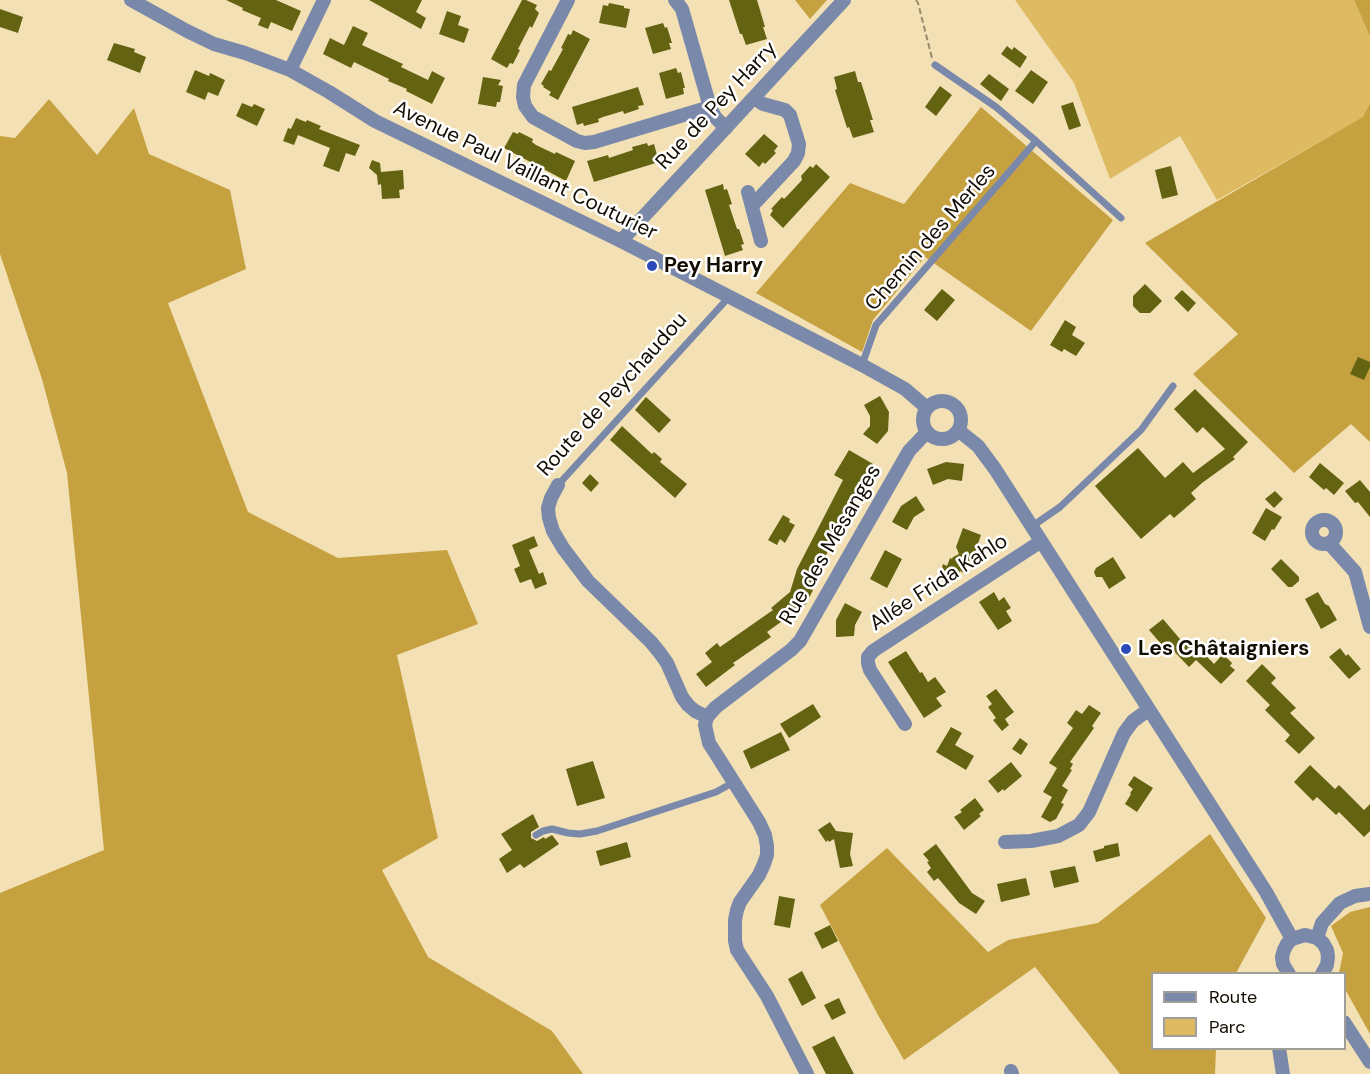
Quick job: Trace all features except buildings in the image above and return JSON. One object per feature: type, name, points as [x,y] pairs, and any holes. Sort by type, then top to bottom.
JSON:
[{"type":"street","name":"Avenue Paul Vaillant Couturier","points":[[131,0],[214,44],[290,70],[375,121],[621,241],[862,365],[906,389],[927,408]]},
{"type":"street","points":[[290,70],[324,0]]},
{"type":"street","points":[[568,0],[524,85],[525,106],[533,117],[585,143],[710,107]]},
{"type":"street","points":[[675,0],[682,9],[710,107],[715,117],[726,128]]},
{"type":"street","name":"Rue de Pey Harry","points":[[621,241],[844,0]]},
{"type":"street","points":[[752,206],[794,161],[799,144],[790,115],[786,110],[763,104],[754,98]]},
{"type":"street","points":[[748,192],[762,241]]},
{"type":"street","points":[[937,401],[950,402],[959,411],[961,424],[958,430],[946,439],[936,438],[927,432],[922,418],[927,408],[937,401]]},
{"type":"street","points":[[958,430],[978,446],[994,469],[1266,892],[1292,939]]},
{"type":"street","name":"Rue des Mésanges","points":[[707,717],[800,641],[909,451],[927,432]]},
{"type":"street","name":"Route de Peychaudou","points":[[558,484],[548,508],[553,531],[562,548],[588,581],[660,653],[688,705],[707,717]]},
{"type":"street","name":"Allée Frida Kahlo","points":[[905,724],[870,670],[868,657],[873,651],[1040,542]]},
{"type":"street","points":[[1329,543],[1355,572],[1370,627]]},
{"type":"street","points":[[1005,842],[1031,841],[1058,836],[1078,825],[1089,812],[1124,733],[1133,721],[1148,710]]},
{"type":"street","points":[[707,717],[705,725],[709,743],[759,822],[767,846],[767,855],[759,875],[737,910],[734,930],[737,950],[767,996],[807,1074]]},
{"type":"street","points":[[1317,938],[1322,923],[1340,903],[1355,896],[1370,894]]},
{"type":"street","points":[[1288,972],[1283,964],[1284,950],[1292,939],[1305,935],[1317,938],[1327,950],[1327,965],[1323,972]]},
{"type":"street","points":[[1346,1025],[1370,1062]]},
{"type":"street","points":[[1279,1050],[1283,1074]]},
{"type":"lane","points":[[934,65],[996,107],[1121,218]]},
{"type":"lane","name":"Chemin des Merles","points":[[862,365],[876,326],[1036,141]]},
{"type":"lane","name":"Route de Peychaudou","points":[[558,484],[729,297]]},
{"type":"lane","points":[[1031,527],[1060,507],[1141,430],[1173,386]]},
{"type":"lane","points":[[536,835],[552,830],[580,834],[597,831],[716,792],[734,782]]},
{"type":"path","points":[[916,0],[934,65]]},
{"type":"green space","points":[[1015,0],[1354,0],[1370,37],[1370,103],[1364,117],[1217,200],[1180,136],[1110,179],[1074,83]]},
{"type":"shaded area","points":[[795,0],[827,0],[810,19]]},
{"type":"shaded area","points":[[1354,0],[1370,0],[1370,37]]},
{"type":"shaded area","points":[[49,99],[97,155],[134,108],[149,154],[230,190],[246,269],[168,303],[248,512],[338,558],[447,550],[478,624],[397,655],[438,838],[382,870],[428,957],[552,1031],[583,1074],[0,1074],[0,893],[104,850],[67,473],[42,379],[0,254],[0,136],[15,138]]},
{"type":"shaded area","points":[[1370,103],[1370,442],[1351,424],[1294,473],[1193,374],[1238,334],[1145,243],[1363,117]]},
{"type":"shaded area","points":[[981,107],[1113,220],[1031,331],[925,257],[873,320],[862,352],[756,293],[850,183],[904,204]]},
{"type":"shaded area","points":[[1210,834],[1266,918],[1237,972],[1151,972],[1151,1050],[1216,1050],[1215,1074],[1120,1074],[1035,967],[904,1060],[820,905],[887,848],[988,952],[1008,940],[1098,923]]},
{"type":"shaded area","points":[[1370,907],[1370,1034],[1346,991],[1346,972],[1339,972],[1343,953],[1331,926],[1350,912]]},
{"type":"place","name":"Pey Harry","points":[[652,266]]},
{"type":"place","name":"Les Châtaigniers","points":[[1126,649]]}]
